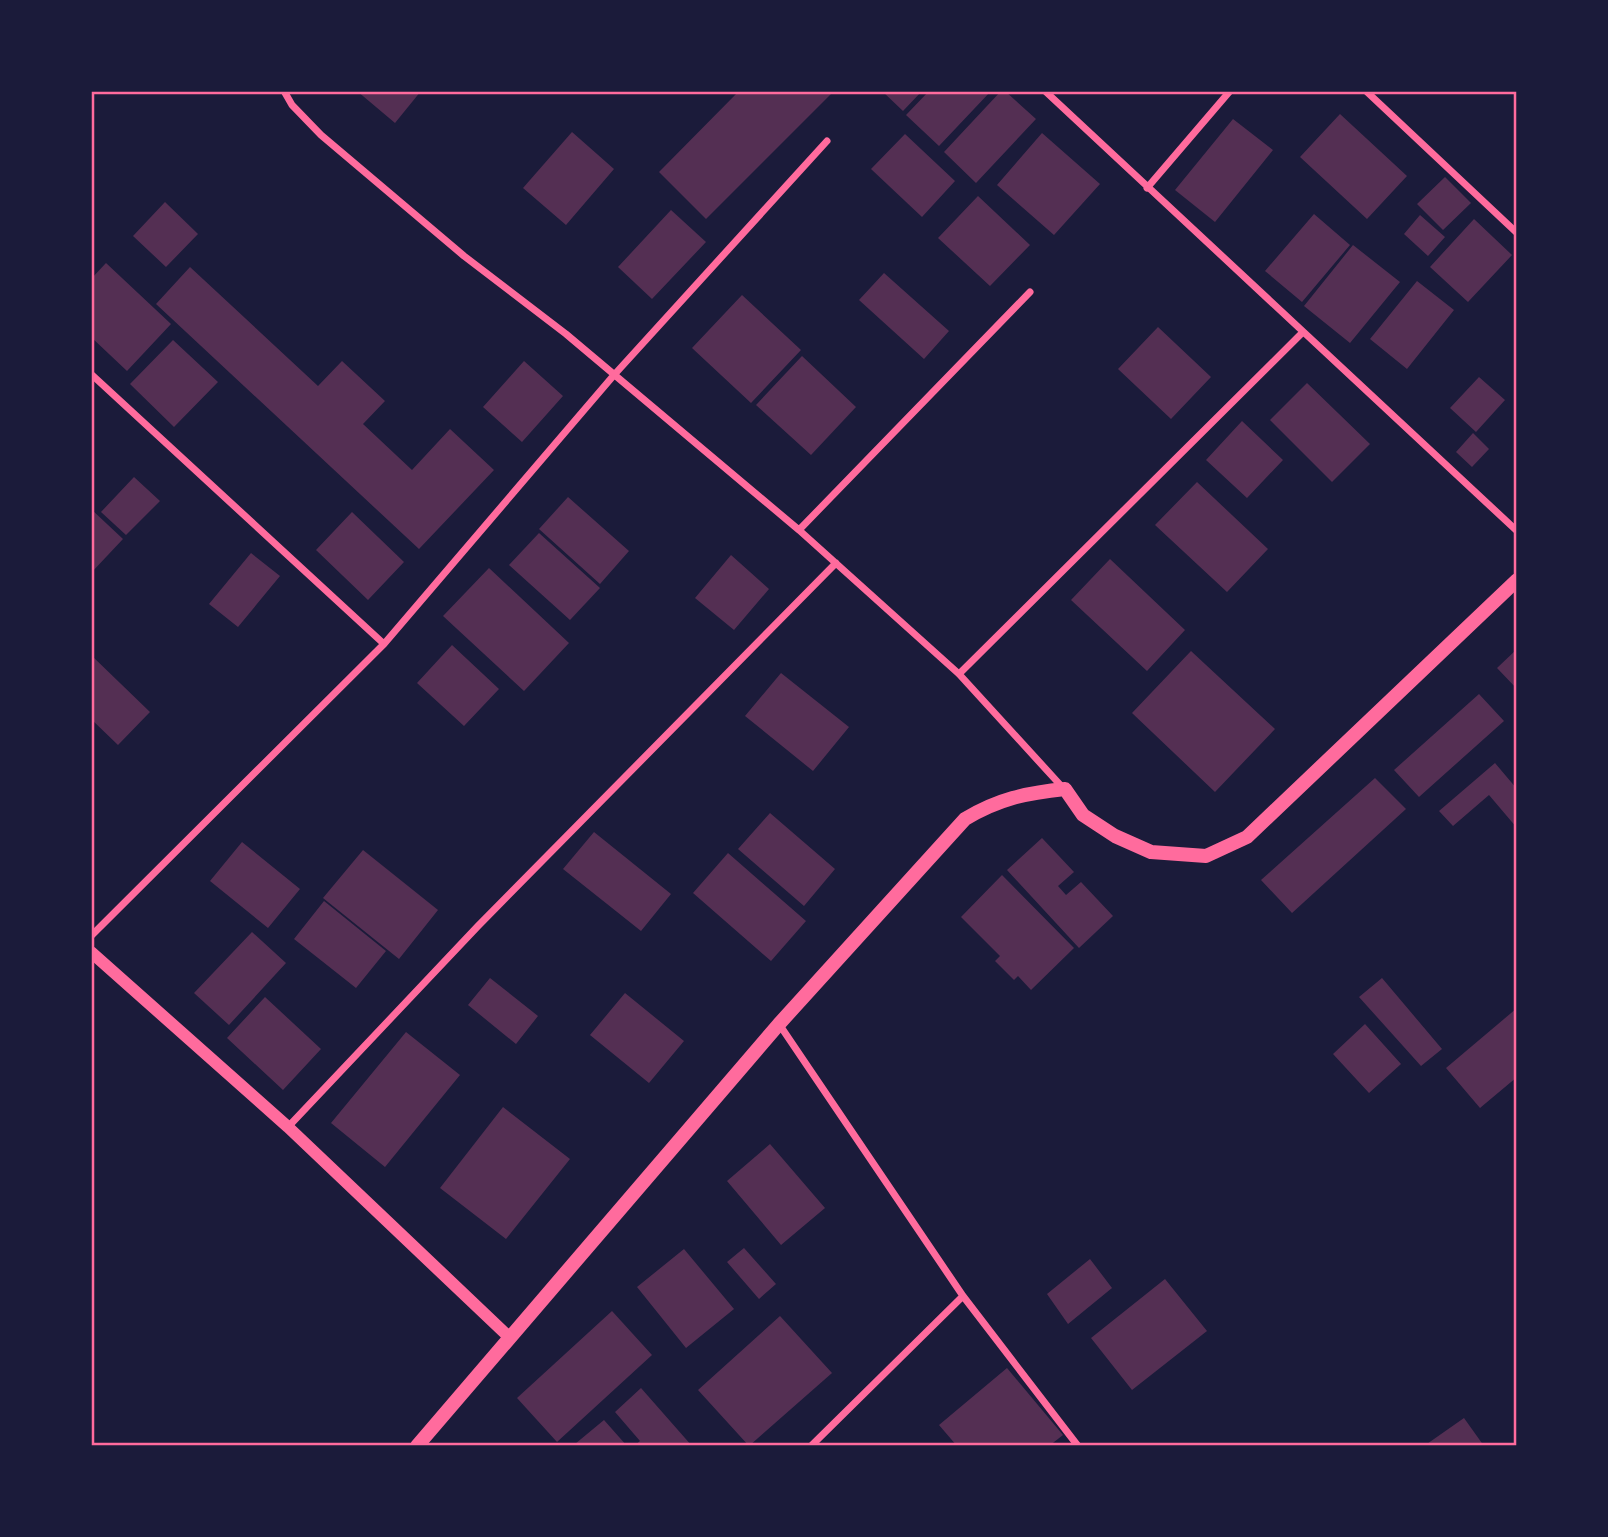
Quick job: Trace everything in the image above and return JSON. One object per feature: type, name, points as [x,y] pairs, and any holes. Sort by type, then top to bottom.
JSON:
[{"type":"main road","points":[[418,1446],[779,1024],[965,819],[990,804],[1022,793],[1065,789],[1083,815],[1115,836],[1151,852],[1206,856],[1247,837],[1517,580]]},
{"type":"street","points":[[284,91],[292,105],[321,135],[464,256],[614,375],[799,530],[959,674],[1065,789]]},
{"type":"street","points":[[1045,91],[1517,531]]},
{"type":"street","points":[[1147,188],[1230,91]]},
{"type":"street","points":[[1366,91],[1517,233]]},
{"type":"street","points":[[91,936],[384,644],[614,375],[827,141]]},
{"type":"street","points":[[799,530],[1030,292]]},
{"type":"street","points":[[959,674],[1302,333]]},
{"type":"street","points":[[91,374],[384,644]]},
{"type":"street","points":[[288,1127],[478,926],[835,563]]},
{"type":"street","points":[[91,952],[288,1127],[509,1337]]},
{"type":"street","points":[[779,1024],[962,1296],[1078,1446]]},
{"type":"street","points":[[811,1446],[962,1296]]},
{"type":"building","points":[[357,91],[421,91],[395,123]]},
{"type":"building","points":[[739,91],[834,91],[706,219],[659,172]]},
{"type":"building","points":[[882,91],[922,91],[903,111]]},
{"type":"building","points":[[929,91],[991,91],[939,146],[906,115]]},
{"type":"building","points":[[1001,91],[1005,91],[1036,119],[976,183],[944,152]]},
{"type":"building","points":[[1340,114],[1407,176],[1367,219],[1300,157]]},
{"type":"building","points":[[1233,119],[1273,150],[1215,222],[1175,190]]},
{"type":"building","points":[[572,132],[614,169],[566,225],[523,188]]},
{"type":"building","points":[[1042,133],[1100,184],[1054,235],[997,185]]},
{"type":"building","points":[[905,134],[955,181],[922,217],[871,169]]},
{"type":"building","points":[[1445,177],[1471,203],[1443,230],[1417,204]]},
{"type":"building","points":[[978,196],[1030,245],[990,286],[938,238]]},
{"type":"building","points":[[165,202],[198,234],[166,267],[133,236]]},
{"type":"building","points":[[671,210],[706,242],[652,299],[618,267]]},
{"type":"building","points":[[1314,214],[1350,245],[1302,302],[1265,271]]},
{"type":"building","points":[[1420,215],[1445,237],[1428,256],[1404,234]]},
{"type":"building","points":[[1474,219],[1512,255],[1468,302],[1430,267]]},
{"type":"building","points":[[1353,245],[1400,282],[1350,343],[1304,306]]},
{"type":"building","points":[[106,263],[171,324],[127,371],[91,337],[91,279]]},
{"type":"building","points":[[190,267],[318,386],[342,361],[385,401],[363,424],[412,470],[450,429],[494,470],[419,549],[156,304]]},
{"type":"building","points":[[884,273],[949,331],[924,359],[859,300]]},
{"type":"building","points":[[1417,281],[1454,310],[1407,369],[1370,339]]},
{"type":"building","points":[[742,295],[801,350],[751,403],[692,348]]},
{"type":"building","points":[[1158,327],[1211,377],[1171,419],[1118,369]]},
{"type":"building","points":[[173,340],[218,382],[174,427],[130,384]]},
{"type":"building","points":[[802,356],[856,407],[811,455],[756,405]]},
{"type":"building","points":[[524,361],[563,396],[522,442],[483,407]]},
{"type":"building","points":[[1479,377],[1505,400],[1476,432],[1450,408]]},
{"type":"building","points":[[1307,383],[1370,444],[1332,482],[1270,420]]},
{"type":"building","points":[[1242,421],[1283,460],[1247,498],[1206,460]]},
{"type":"building","points":[[1473,433],[1489,449],[1472,467],[1456,452]]},
{"type":"building","points":[[134,477],[160,501],[126,535],[101,512]]},
{"type":"building","points":[[1197,482],[1268,549],[1227,592],[1155,525]]},
{"type":"building","points":[[568,497],[629,551],[600,584],[539,529]]},
{"type":"building","points":[[91,509],[123,539],[91,573]]},
{"type":"building","points":[[352,512],[404,562],[368,600],[316,550]]},
{"type":"building","points":[[539,533],[600,588],[570,620],[509,565]]},
{"type":"building","points":[[251,553],[280,576],[238,627],[209,604]]},
{"type":"building","points":[[731,555],[769,589],[734,630],[695,598]]},
{"type":"building","points":[[1110,559],[1185,630],[1147,671],[1071,600]]},
{"type":"building","points":[[489,568],[569,643],[524,691],[443,616]]},
{"type":"building","points":[[452,645],[499,689],[464,726],[417,683]]},
{"type":"building","points":[[1517,649],[1517,689],[1497,668]]},
{"type":"building","points":[[1191,651],[1275,729],[1215,792],[1132,713]]},
{"type":"building","points":[[91,655],[150,712],[118,745],[91,719]]},
{"type":"building","points":[[781,673],[849,727],[813,771],[745,716]]},
{"type":"building","points":[[1479,694],[1504,721],[1419,797],[1394,770]]},
{"type":"building","points":[[1495,763],[1517,789],[1517,828],[1489,795],[1453,826],[1439,811]]},
{"type":"building","points":[[1375,778],[1406,809],[1292,913],[1261,880]]},
{"type":"building","points":[[770,813],[835,869],[804,906],[738,849]]},
{"type":"building","points":[[594,832],[671,894],[641,931],[563,869]]},
{"type":"building","points":[[1042,838],[1074,872],[1058,886],[1066,895],[1081,882],[1113,916],[1079,948],[1007,870]]},
{"type":"building","points":[[242,842],[300,889],[268,928],[210,881]]},
{"type":"building","points":[[363,850],[438,910],[399,959],[323,898]]},
{"type":"building","points":[[728,853],[806,921],[771,961],[693,893]]},
{"type":"building","points":[[1002,875],[1074,948],[1031,990],[1018,976],[1014,980],[995,961],[1000,956],[961,917]]},
{"type":"building","points":[[324,901],[386,951],[356,988],[294,939]]},
{"type":"building","points":[[252,932],[286,963],[229,1025],[194,993]]},
{"type":"building","points":[[490,978],[538,1016],[516,1044],[468,1005]]},
{"type":"building","points":[[1382,978],[1442,1049],[1421,1066],[1359,997]]},
{"type":"building","points":[[625,993],[684,1041],[649,1083],[590,1035]]},
{"type":"building","points":[[265,997],[321,1049],[283,1090],[227,1038]]},
{"type":"building","points":[[1517,1008],[1517,1077],[1480,1108],[1446,1068]]},
{"type":"building","points":[[1365,1024],[1401,1064],[1369,1093],[1333,1054]]},
{"type":"building","points":[[406,1032],[460,1075],[385,1167],[331,1123]]},
{"type":"building","points":[[503,1107],[570,1159],[506,1239],[440,1188]]},
{"type":"building","points":[[770,1144],[825,1208],[781,1245],[727,1181]]},
{"type":"building","points":[[744,1248],[776,1284],[759,1299],[727,1262]]},
{"type":"building","points":[[684,1249],[734,1309],[686,1348],[637,1287]]},
{"type":"building","points":[[1090,1259],[1112,1288],[1068,1324],[1047,1294]]},
{"type":"building","points":[[1165,1279],[1207,1331],[1132,1390],[1091,1338]]},
{"type":"building","points":[[612,1311],[652,1355],[557,1442],[517,1398]]},
{"type":"building","points":[[780,1316],[832,1373],[749,1446],[698,1390]]},
{"type":"building","points":[[1007,1368],[1063,1435],[1049,1446],[957,1446],[939,1425]]},
{"type":"building","points":[[641,1388],[692,1446],[634,1446],[640,1441],[615,1412]]},
{"type":"building","points":[[1464,1418],[1484,1446],[1424,1446]]},
{"type":"building","points":[[604,1420],[627,1446],[575,1444]]}]
